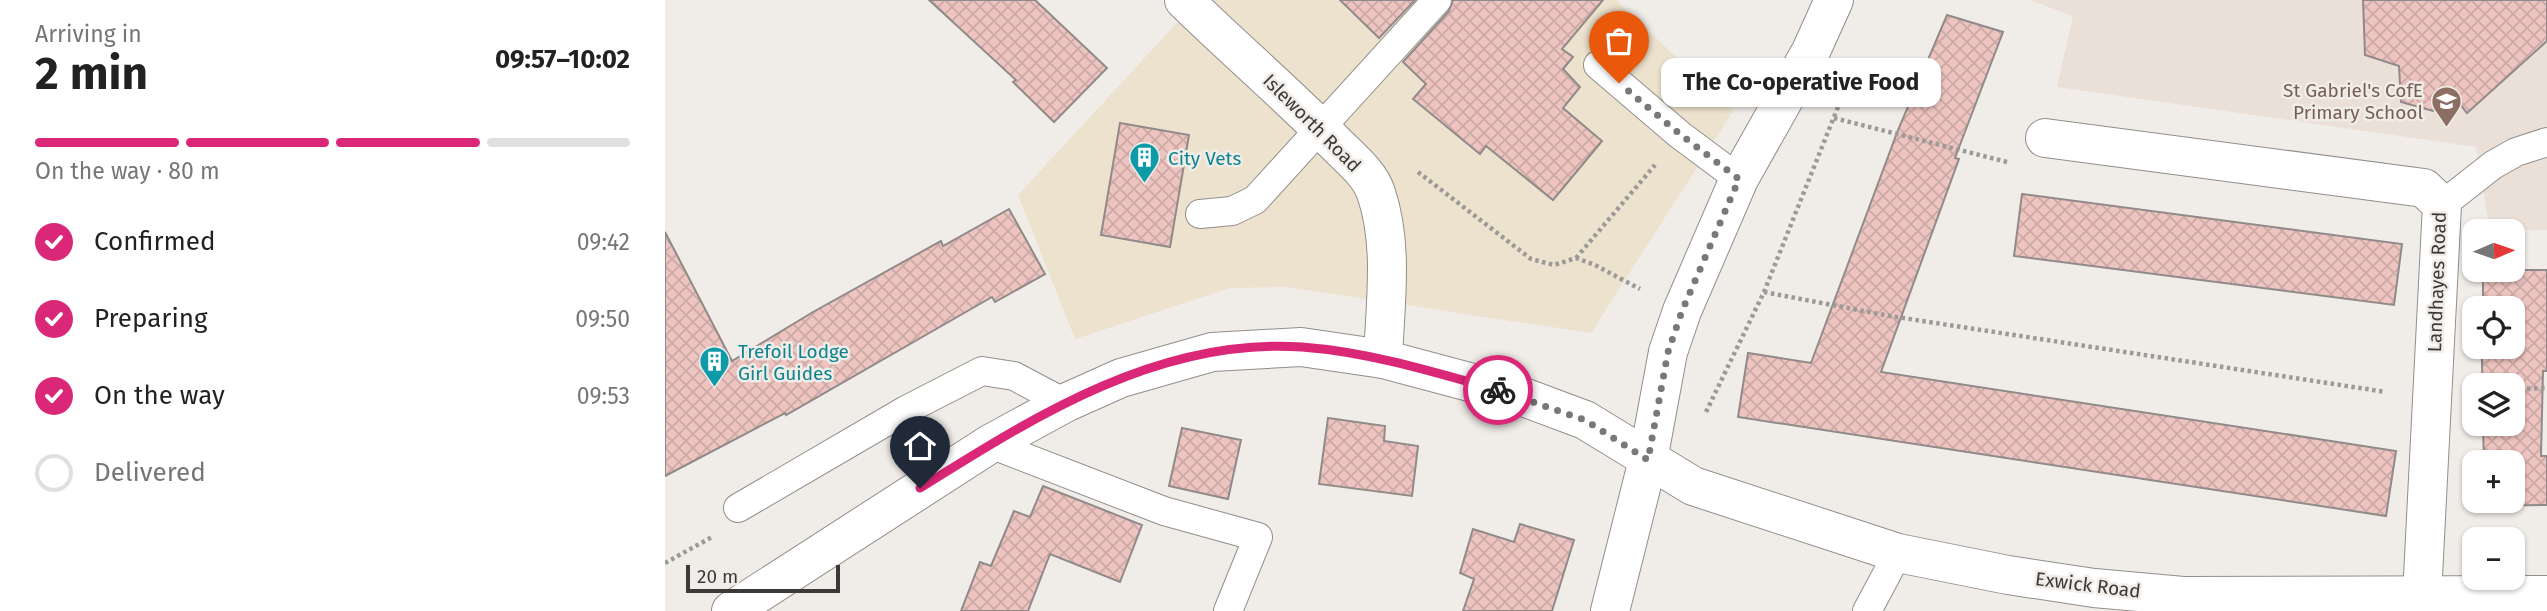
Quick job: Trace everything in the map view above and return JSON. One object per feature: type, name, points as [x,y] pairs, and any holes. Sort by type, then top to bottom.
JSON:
[{"type":"street","name":"Isleworth Road","points":[[1184,0],[1321,128],[1359,167],[1375,190],[1382,214],[1386,253],[1383,359]]},
{"type":"street","points":[[1609,611],[1648,460],[1668,352],[1682,311],[1739,179],[1811,51],[1834,0]]},
{"type":"street","name":"Landhayes Road","points":[[2045,138],[2424,188],[2442,205],[2422,596]]},
{"type":"street","name":"Exwick Road","points":[[731,611],[990,444],[1065,403],[1121,378],[1212,352],[1301,347],[1383,359],[1518,395],[1585,420],[1693,486],[1898,553],[2008,575],[2094,588],[2183,596],[2547,596]]},
{"type":"lane","points":[[1200,214],[1232,211],[1255,200],[1437,0]]},
{"type":"lane","points":[[1598,65],[1681,135],[1739,179]]},
{"type":"lane","points":[[2442,205],[2516,152],[2547,142]]},
{"type":"lane","points":[[739,508],[906,410],[982,371],[1013,376],[1065,403]]},
{"type":"lane","points":[[990,444],[1164,511],[1258,537],[1228,611]]},
{"type":"lane","points":[[1867,611],[1898,553]]},
{"type":"path","points":[[1693,486],[1701,424],[1763,292],[1846,86]]},
{"type":"path","points":[[1834,118],[2038,170],[2045,138]]},
{"type":"path","points":[[1359,167],[1412,167],[1531,259],[1554,265],[1576,258],[1681,135]]},
{"type":"path","points":[[1576,258],[1595,265],[1682,311]]},
{"type":"path","points":[[1763,292],[1903,319],[2343,387],[2432,394]]},
{"type":"path","points":[[2525,389],[2547,388]]},
{"type":"path","points":[[665,563],[718,533],[739,508]]},
{"type":"shaded area","points":[[1198,0],[1616,0],[1733,111],[1591,333],[1287,287],[1230,288],[1075,339],[1018,195]]},
{"type":"shaded area","name":"St Gabriel's CofE Primary School","points":[[2029,0],[2547,0],[2547,230],[2525,230],[2525,219],[2488,219],[2476,147],[2057,87],[2073,16]]},
{"type":"building","points":[[929,0],[1035,0],[1107,68],[1054,122],[1013,82],[1016,80]]},
{"type":"building","points":[[1340,0],[1415,0],[1379,38]]},
{"type":"building","points":[[1453,0],[1603,0],[1562,49],[1573,57],[1563,69],[1580,87],[1563,108],[1602,141],[1553,200],[1486,146],[1480,154],[1413,99],[1426,84],[1403,62],[1449,11]]},
{"type":"building","points":[[2363,0],[2547,0],[2547,41],[2467,113],[2452,94],[2433,111],[2401,102],[2399,66],[2365,55]]},
{"type":"building","points":[[1947,15],[2003,32],[1955,158],[1959,159],[1881,372],[2396,451],[2386,516],[1738,417],[1748,353],[1811,363],[1898,130]]},
{"type":"building","name":"City Vets","points":[[1120,123],[1189,135],[1170,247],[1101,235]]},
{"type":"building","points":[[2022,194],[2402,244],[2394,305],[2014,256]]},
{"type":"building","points":[[1009,209],[1045,274],[995,302],[992,297],[786,415],[785,413],[665,476],[665,232],[732,361],[813,312],[941,241],[943,246]]},
{"type":"building","points":[[2525,270],[2547,270],[2547,371],[2543,371],[2541,456],[2547,456],[2547,505],[2525,505],[2525,450],[2484,450],[2483,436],[2525,436],[2525,373],[2482,373],[2482,359],[2525,359],[2525,296],[2483,296],[2483,282],[2525,282]]},
{"type":"building","points":[[1328,418],[1385,426],[1384,441],[1418,446],[1412,496],[1319,484]]},
{"type":"building","points":[[1182,428],[1241,440],[1228,499],[1169,486]]},
{"type":"building","points":[[1043,486],[1142,525],[1120,582],[1050,554],[1028,611],[961,611],[980,562],[991,566],[1014,511],[1030,517]]},
{"type":"building","points":[[1520,524],[1574,540],[1552,611],[1463,611],[1474,579],[1460,573],[1473,529],[1514,542]]},
{"type":"way so far","points":[[1498,390],[1585,420],[1648,460],[1668,352],[1682,311],[1739,179],[1619,83]]},
{"type":"place","name":"The Co-operative Food","points":[[1619,83]]},
{"type":"place","name":"St Gabriel's CofE Primary School","points":[[2446,128]]},
{"type":"place","name":"City Vets","points":[[1145,185]]},
{"type":"place","name":"Trefoil Lodge Girl Guides","points":[[715,389]]},
{"type":"route","points":[[920,488],[990,444],[1065,403],[1121,378],[1212,352],[1301,347],[1383,359],[1498,390]]}]
